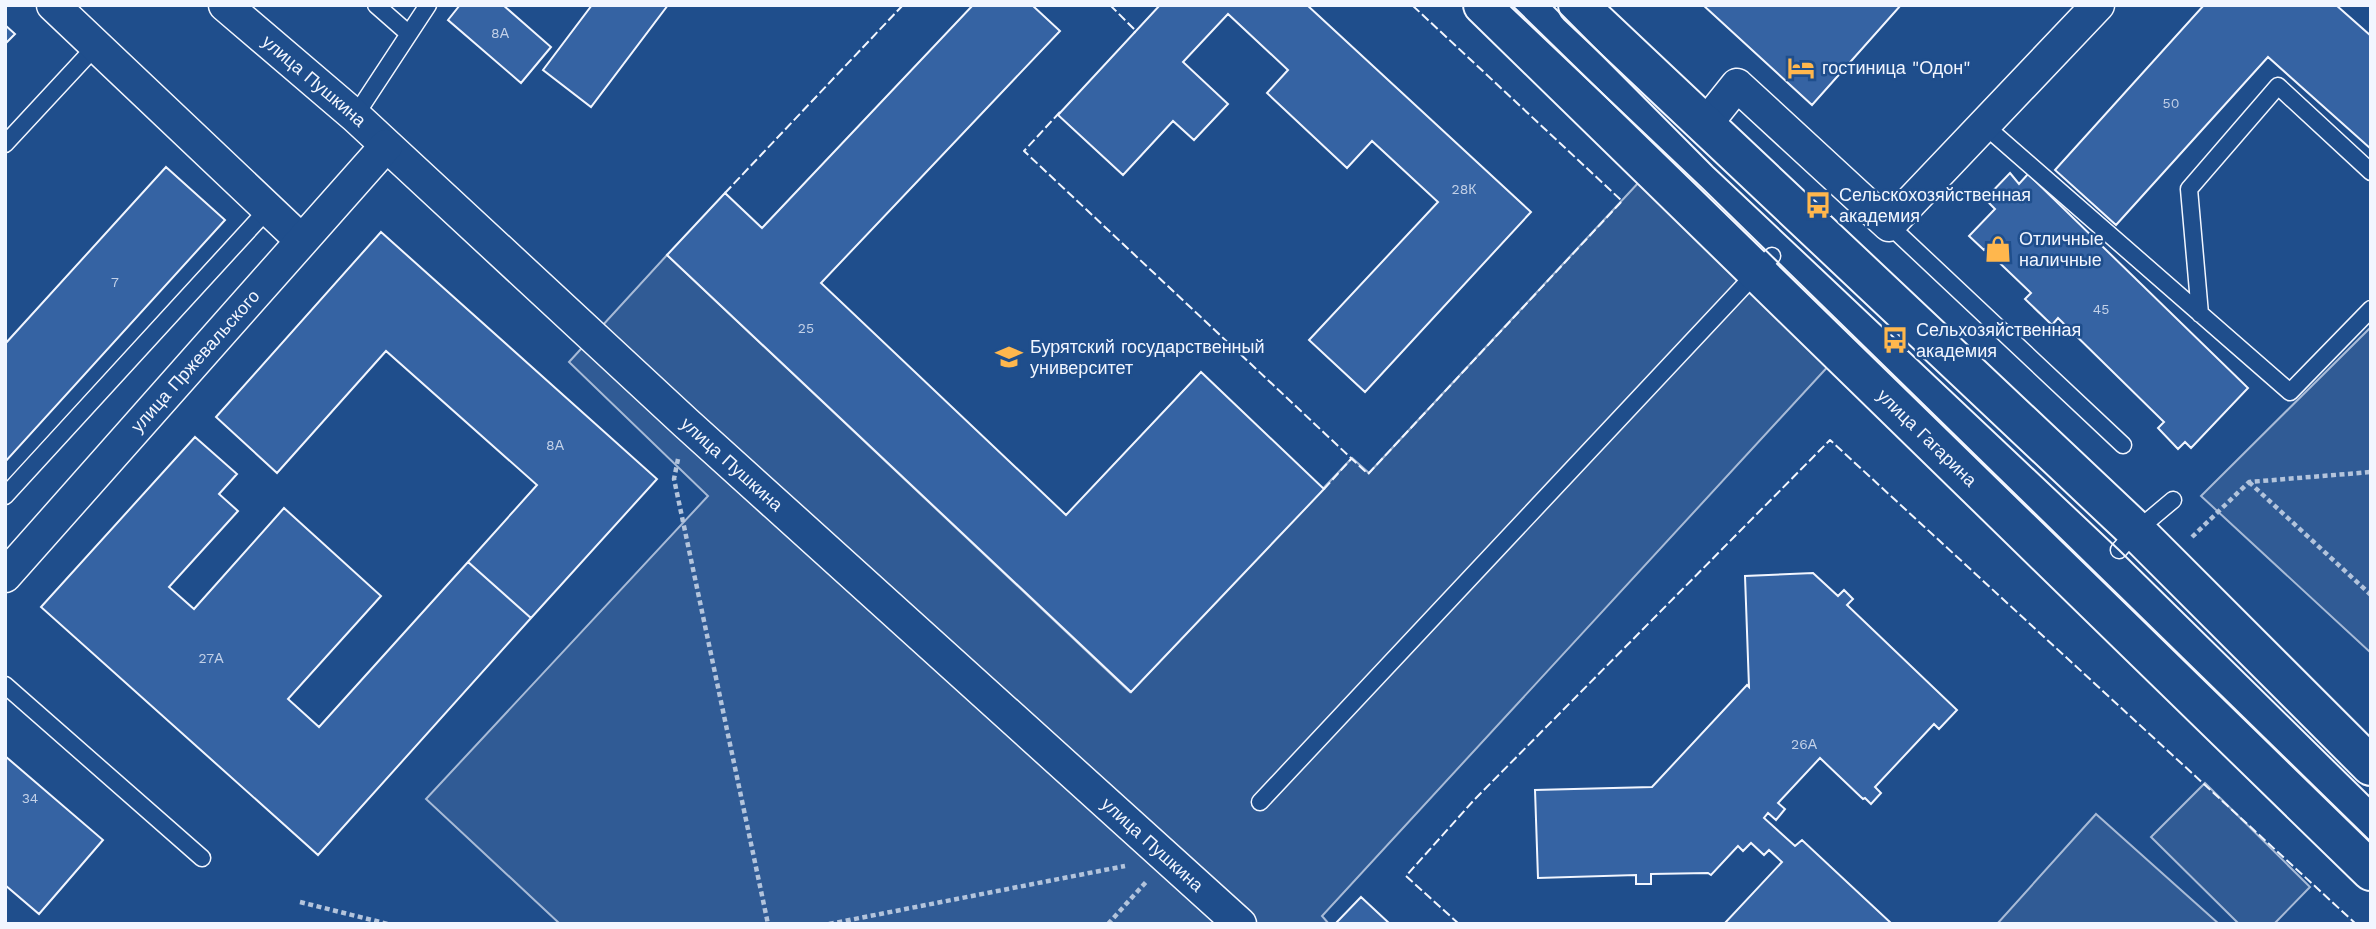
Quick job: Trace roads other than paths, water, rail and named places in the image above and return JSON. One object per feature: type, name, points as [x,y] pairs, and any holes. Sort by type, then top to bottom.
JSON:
[{"type":"street","points":[[52,5],[301,240]]},
{"type":"street","name":"улица Пушкина","points":[[225,5],[355,116],[686,423],[1240,924]]},
{"type":"street","name":"улица Гагарина","points":[[1483,5],[1765,264],[2371,871]]},
{"type":"street","points":[[1578,5],[1705,125],[2128,540],[2371,766]]},
{"type":"street","points":[[1705,125],[1738,85],[1889,225],[2098,5]]},
{"type":"street","name":"улица Пржевальского","points":[[5,576],[386,146]]},
{"type":"lane","points":[[376,5],[409,34]]},
{"type":"lane","points":[[355,116],[428,5]]},
{"type":"lane","points":[[5,144],[96,46]]},
{"type":"lane","points":[[2200,314],[2189,189],[2278,86],[2371,172]]},
{"type":"lane","points":[[1984,125],[2290,392],[2371,309]]},
{"type":"lane","points":[[5,496],[268,209]]},
{"type":"lane","points":[[1889,225],[2123,445]]},
{"type":"lane","points":[[1260,802],[1765,264]]},
{"type":"lane","points":[[2128,540],[2173,500]]},
{"type":"lane","points":[[5,685],[202,859]]},
{"type":"tram line","points":[[1509,5],[1703,189],[2371,842]]},
{"type":"tram line","points":[[1552,5],[1713,167],[2119,550],[2371,798]]},
{"type":"place","name":"гостиница \"Одон\"","points":[[1801,68]]},
{"type":"place","name":"Сельскохозяйственная академия","points":[[1818,205]]},
{"type":"place","name":"Отличные наличные","points":[[1998,249]]},
{"type":"place","name":"Сельхозяйственная академия","points":[[1895,340]]},
{"type":"place","name":"Бурятский государственный университет","points":[[1009,357]]}]
